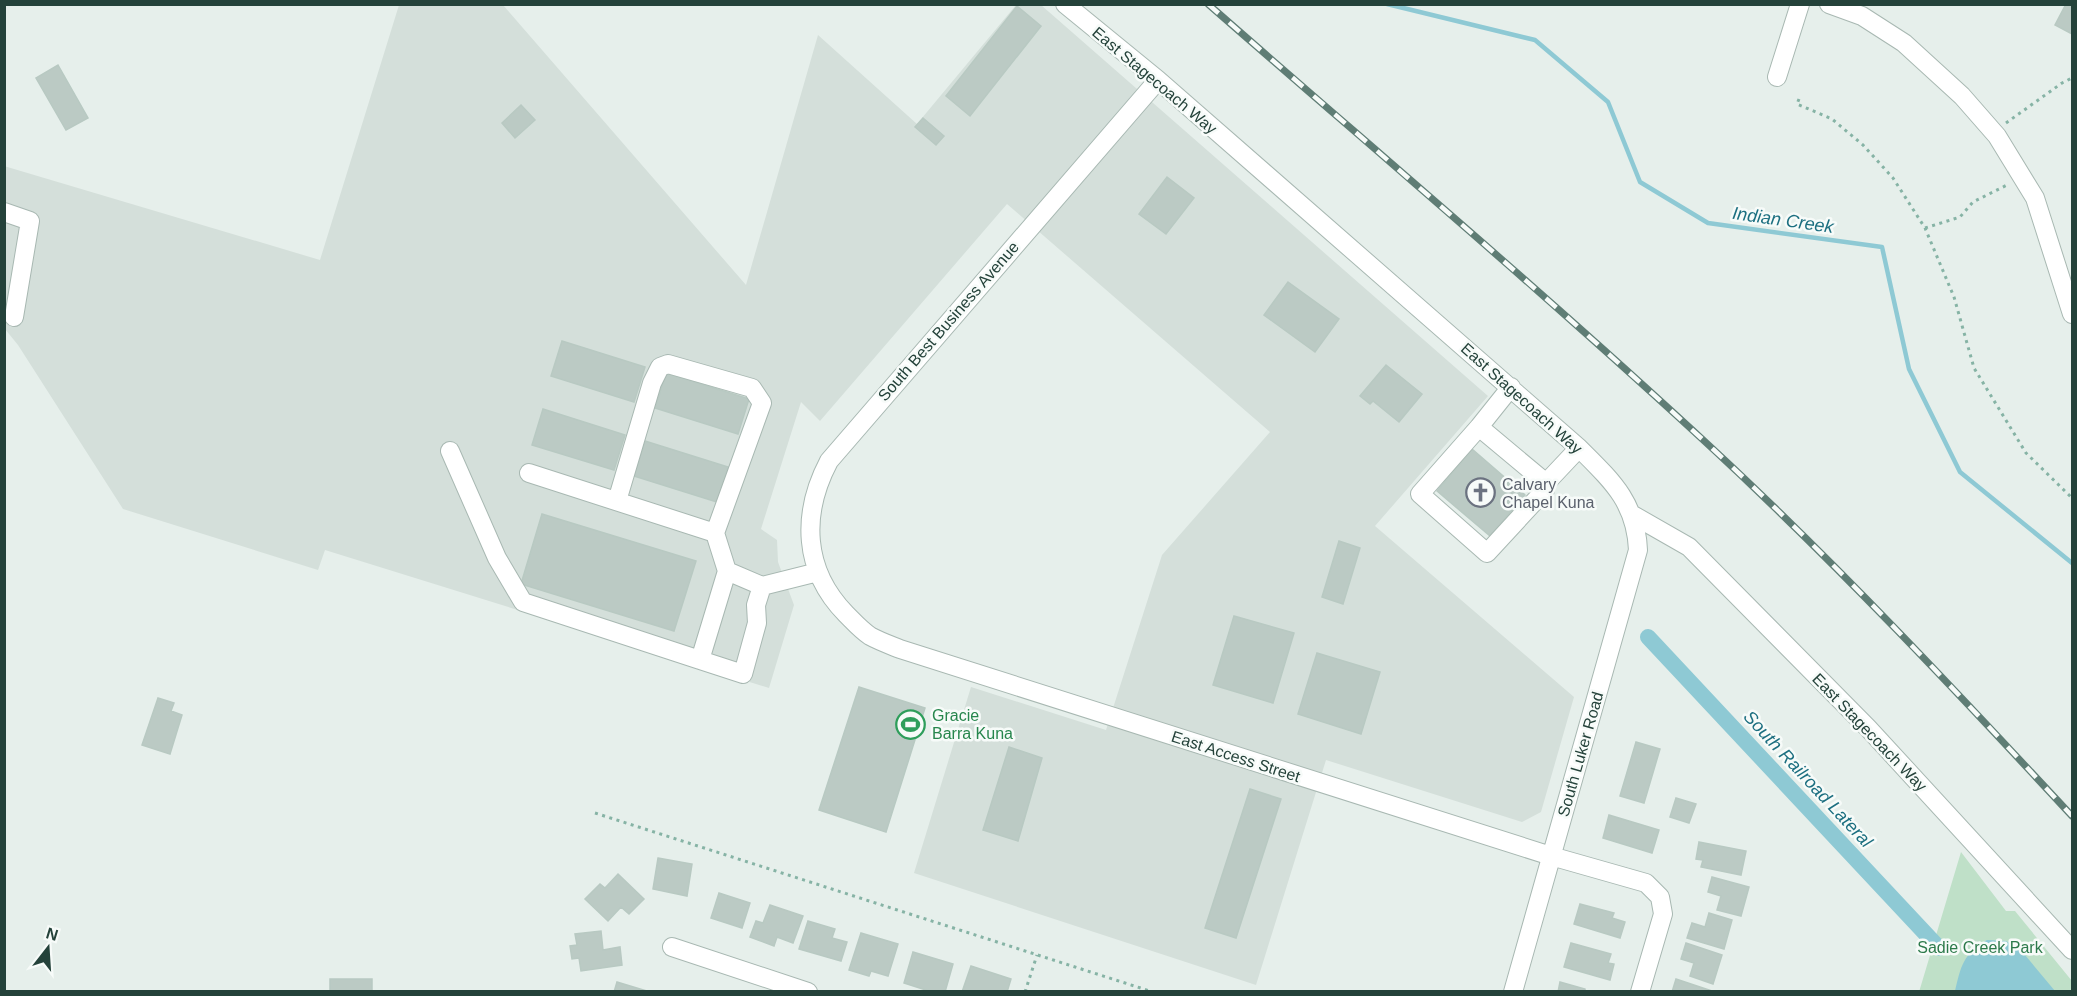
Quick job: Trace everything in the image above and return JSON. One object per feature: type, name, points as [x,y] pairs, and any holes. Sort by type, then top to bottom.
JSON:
[{"type":"street","name":"East Stagecoach Way","points":[[1065,4],[1158,80],[1579,448],[1611,480],[1633,515],[1689,547],[1868,728],[2073,950]]},
{"type":"street","points":[[1777,77],[1800,4]]},
{"type":"street","points":[[1829,4],[1862,16],[1904,43],[1962,96],[1997,136],[2035,198],[2065,268],[2073,314]]},
{"type":"street","name":"South Best Business Avenue","points":[[827,590],[818,572],[813,554],[810,515],[813,496],[829,461],[1158,80]]},
{"type":"street","points":[[4,212],[30,221],[14,317]]},
{"type":"street","points":[[617,501],[652,383],[660,367],[668,364],[752,388],[762,403],[715,533],[727,571],[700,660]]},
{"type":"street","points":[[1511,387],[1420,494],[1487,552],[1545,490],[1546,483],[1579,448]]},
{"type":"street","points":[[1479,427],[1546,483]]},
{"type":"street","points":[[450,451],[497,558],[523,602],[743,674],[757,623],[756,605],[762,586]]},
{"type":"street","points":[[529,473],[715,533]]},
{"type":"street","name":"South Luker Road","points":[[1513,992],[1638,550],[1638,533],[1633,515]]},
{"type":"street","points":[[727,571],[762,586],[818,572]]},
{"type":"street","name":"East Access Street","points":[[827,590],[838,605],[870,636],[900,649],[1551,856],[1646,884],[1660,897],[1663,914],[1640,992]]},
{"type":"street","points":[[672,947],[808,992]]},
{"type":"path","points":[[2006,123],[2062,82],[2073,78]]},
{"type":"path","points":[[1799,99],[1797,104],[1832,119],[1863,144],[1893,178],[1925,228],[1954,297],[1974,368],[2026,453],[2073,498]]},
{"type":"path","points":[[1925,228],[1960,217],[1973,202],[2010,183]]},
{"type":"path","points":[[595,813],[1153,992]]},
{"type":"path","points":[[1025,992],[1037,955]]},
{"type":"shaded area","points":[[399,5],[503,5],[746,285],[818,35],[917,124],[1016,5],[1041,5],[1488,396],[1375,526],[1574,697],[1541,812],[1522,822],[1326,760],[1256,985],[914,873],[971,687],[1106,730],[1162,555],[1270,432],[1007,204],[820,421],[801,402],[761,529],[777,540],[778,562],[794,605],[769,688],[325,550],[318,570],[123,509],[18,345],[5,329],[4,166],[320,260]]},
{"type":"green space","name":"Sadie Creek Park","points":[[1961,852],[2006,911],[2015,911],[2072,981],[2072,991],[1919,992]]},
{"type":"water","points":[[1987,940],[2006,941],[2020,949],[2055,991],[1955,991],[1964,961],[1973,950]]},
{"type":"building","points":[[2066,4],[2072,4],[2072,34],[2055,25]]},
{"type":"building","points":[[1017,6],[1041,26],[970,116],[946,96]]},
{"type":"building","points":[[58,65],[88,118],[66,130],[36,78]]},
{"type":"building","points":[[521,105],[535,120],[515,138],[502,123]]},
{"type":"building","points":[[923,118],[944,136],[936,145],[915,127]]},
{"type":"building","points":[[1167,177],[1194,198],[1166,234],[1139,214]]},
{"type":"building","points":[[1288,282],[1339,319],[1315,352],[1264,315]]},
{"type":"building","points":[[562,341],[645,367],[634,402],[551,376]]},
{"type":"building","points":[[1386,365],[1422,394],[1399,422],[1373,401],[1370,404],[1360,396]]},
{"type":"building","points":[[666,373],[749,399],[738,434],[655,408]]},
{"type":"building","points":[[543,409],[625,435],[614,470],[532,445]]},
{"type":"building","points":[[645,441],[728,467],[717,502],[634,476]]},
{"type":"building","name":"Calvary Chapel Kuna","points":[[1472,449],[1525,495],[1490,536],[1437,491]]},
{"type":"building","points":[[542,514],[696,561],[674,631],[521,584]]},
{"type":"building","points":[[1339,541],[1360,548],[1343,604],[1322,597]]},
{"type":"building","points":[[1234,616],[1294,633],[1273,703],[1213,685]]},
{"type":"building","points":[[1317,653],[1380,672],[1361,734],[1298,714]]},
{"type":"building","points":[[859,687],[925,708],[886,832],[819,810]]},
{"type":"building","points":[[158,698],[174,703],[171,711],[182,715],[170,754],[142,745]]},
{"type":"building","points":[[1636,742],[1660,749],[1644,803],[1620,796]]},
{"type":"building","points":[[1009,747],[1042,758],[1018,841],[983,830]]},
{"type":"building","points":[[1250,789],[1281,799],[1236,938],[1205,928]]},
{"type":"building","points":[[1676,798],[1696,804],[1689,823],[1670,817]]},
{"type":"building","points":[[1609,815],[1659,830],[1652,853],[1603,838]]},
{"type":"building","points":[[1699,842],[1746,851],[1741,875],[1701,867],[1703,860],[1696,859]]},
{"type":"building","points":[[658,858],[692,864],[687,896],[653,889]]},
{"type":"building","points":[[618,874],[644,899],[629,914],[621,907],[608,921],[585,899],[600,884],[605,888]]},
{"type":"building","points":[[1712,877],[1749,887],[1741,916],[1717,910],[1721,896],[1708,892]]},
{"type":"building","points":[[719,893],[750,903],[742,928],[711,918]]},
{"type":"building","points":[[1580,904],[1614,913],[1612,918],[1625,922],[1620,938],[1574,924]]},
{"type":"building","points":[[770,905],[803,916],[793,943],[777,937],[774,946],[750,937],[756,921],[763,923]]},
{"type":"building","points":[[1709,913],[1732,920],[1724,949],[1687,938],[1692,923],[1705,927]]},
{"type":"building","points":[[808,921],[835,929],[832,938],[847,942],[841,961],[799,949]]},
{"type":"building","points":[[601,931],[603,950],[620,947],[622,965],[581,971],[579,958],[572,959],[570,946],[577,945],[575,934]]},
{"type":"building","points":[[861,933],[898,944],[888,976],[871,971],[869,976],[849,970]]},
{"type":"building","points":[[1571,943],[1611,954],[1608,963],[1614,964],[1610,980],[1564,967]]},
{"type":"building","points":[[1686,943],[1722,955],[1713,984],[1690,976],[1694,963],[1681,959]]},
{"type":"building","points":[[913,952],[953,964],[945,992],[932,992],[904,983]]},
{"type":"building","points":[[971,966],[1011,979],[1007,992],[962,992]]},
{"type":"building","points":[[330,979],[372,979],[372,992],[330,992]]},
{"type":"building","points":[[1676,979],[1715,992],[1672,992]]},
{"type":"building","points":[[617,982],[650,992],[614,992]]},
{"type":"building","points":[[1560,982],[1585,989],[1585,992],[1558,992]]},
{"type":"waterway","name":"Indian Creek","points":[[1387,4],[1535,40],[1608,102],[1640,182],[1708,223],[1882,247],[1909,369],[1960,472],[2072,563]]},
{"type":"waterway","name":"South Railroad Lateral","points":[[1648,637],[1939,948]]},
{"type":"railway","points":[[1208,4],[1526,281],[1761,494],[1941,676],[2072,816]]},
{"type":"place","name":"Calvary Chapel Kuna","points":[[1481,493]]},
{"type":"place","name":"Gracie Barra Kuna","points":[[911,724]]}]
